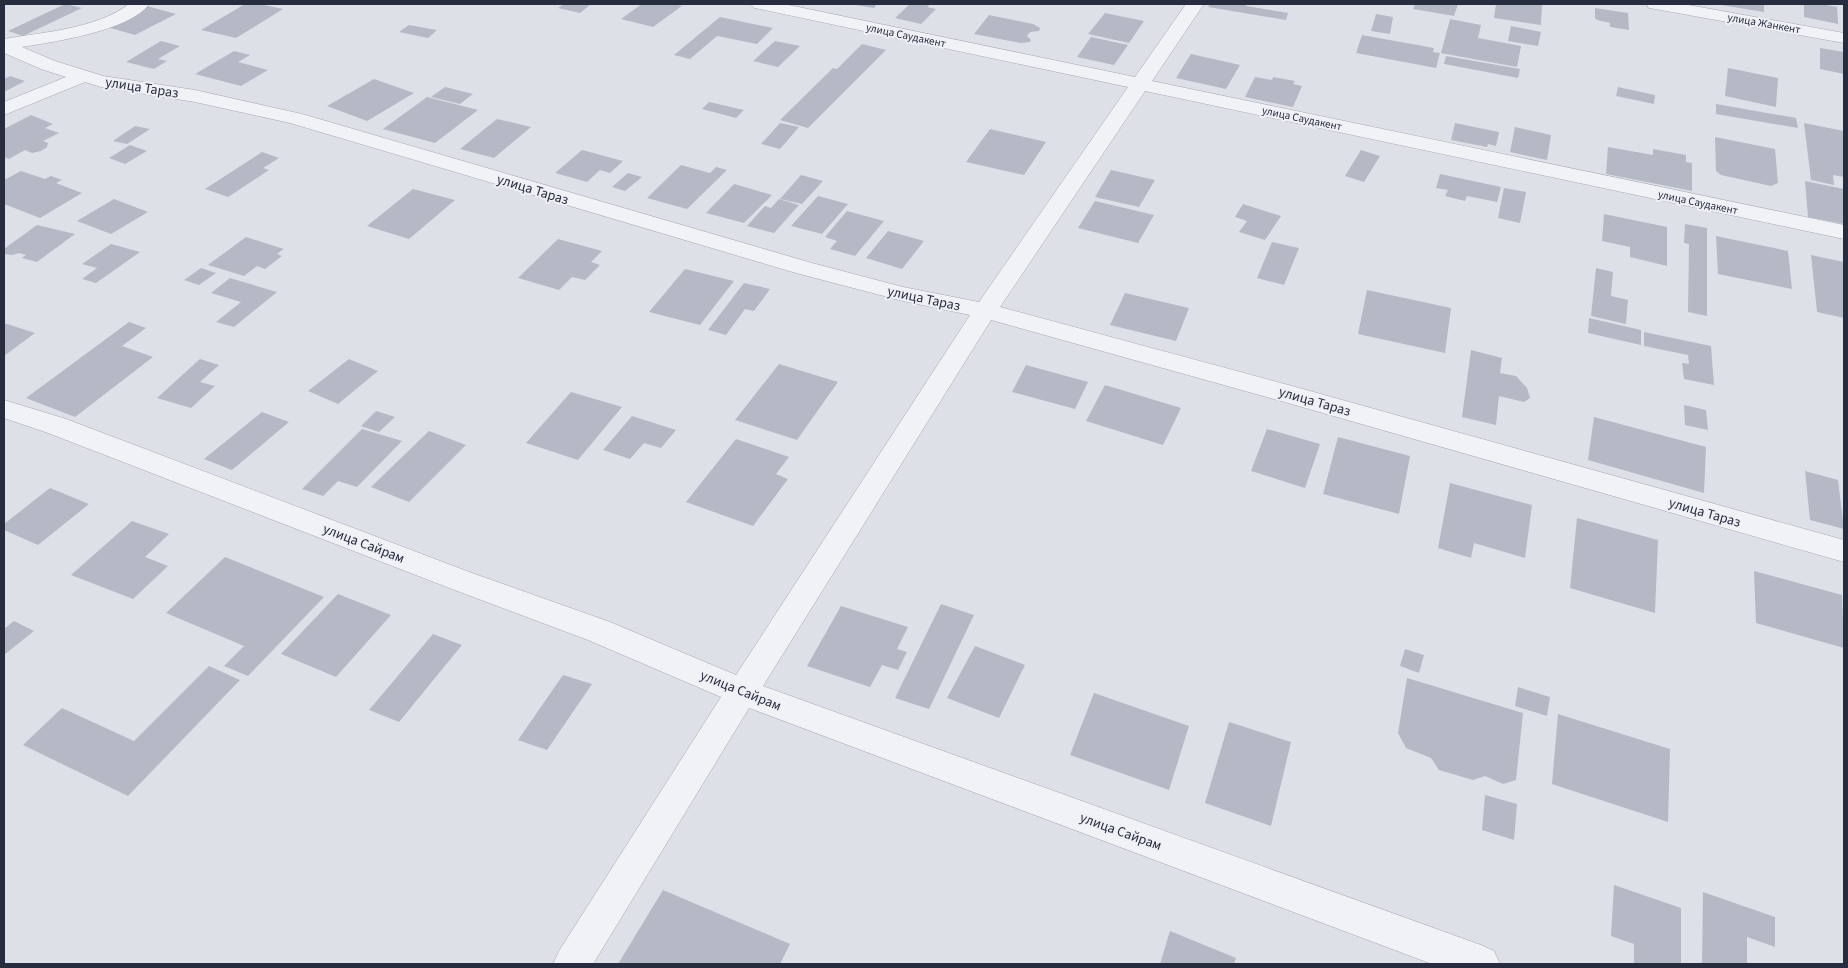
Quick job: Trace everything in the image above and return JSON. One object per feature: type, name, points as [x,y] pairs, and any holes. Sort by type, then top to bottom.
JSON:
[{"type":"street","points":[[4,45],[53,37],[84,29],[115,19],[140,4]]},
{"type":"street","name":"улица Саудакент","points":[[760,4],[1844,232]]},
{"type":"street","points":[[572,964],[742,692],[985,311],[1195,4]]},
{"type":"street","name":"улица Жанкент","points":[[1655,4],[1844,38]]},
{"type":"street","name":"улица Тараз","points":[[4,45],[48,64],[101,81],[195,96],[295,118],[804,268],[903,294],[985,311],[1292,395],[1844,551]]},
{"type":"street","points":[[4,109],[84,76]]},
{"type":"street","name":"улица Сайрам","points":[[4,409],[57,426],[462,581],[599,630],[742,692],[1481,964]]},
{"type":"building","points":[[65,4],[82,8],[23,36],[8,31]]},
{"type":"building","points":[[245,4],[259,4],[283,9],[236,38],[201,30]]},
{"type":"building","points":[[564,4],[591,4],[580,13],[558,8]]},
{"type":"building","points":[[642,4],[674,4],[682,6],[653,27],[621,19]]},
{"type":"building","points":[[849,4],[877,4],[874,8]]},
{"type":"building","points":[[910,4],[931,4],[927,7],[936,9],[921,24],[895,18]]},
{"type":"building","points":[[1210,4],[1247,4],[1246,6],[1288,13],[1286,20],[1208,7]]},
{"type":"building","points":[[1415,4],[1458,4],[1454,16],[1413,9]]},
{"type":"building","points":[[1496,4],[1542,4],[1541,25],[1494,18]]},
{"type":"building","points":[[1764,4],[1764,12],[1721,5]]},
{"type":"building","points":[[1804,4],[1821,4],[1837,7],[1838,24],[1804,17]]},
{"type":"building","points":[[147,6],[176,14],[135,35],[107,27]]},
{"type":"building","points":[[1595,8],[1628,13],[1629,30],[1610,27],[1610,23],[1597,20],[1595,18]]},
{"type":"building","points":[[1105,13],[1144,21],[1129,43],[1088,34]]},
{"type":"building","points":[[1376,14],[1393,17],[1390,34],[1371,31]]},
{"type":"building","points":[[989,15],[1033,24],[1040,28],[1039,31],[1030,32],[1027,36],[1031,40],[1030,42],[1021,43],[974,34]]},
{"type":"building","points":[[720,17],[773,28],[757,44],[717,36],[690,59],[674,55]]},
{"type":"building","points":[[1450,19],[1481,25],[1478,38],[1521,46],[1517,67],[1441,53]]},
{"type":"building","points":[[409,25],[437,30],[428,38],[399,32]]},
{"type":"building","points":[[1511,26],[1541,32],[1538,46],[1508,41]]},
{"type":"building","points":[[1362,35],[1434,48],[1433,52],[1440,53],[1436,68],[1356,53]]},
{"type":"building","points":[[1091,37],[1128,45],[1114,65],[1077,57]]},
{"type":"building","points":[[161,41],[180,46],[158,59],[167,61],[154,69],[126,62]]},
{"type":"building","points":[[775,41],[800,46],[778,67],[753,61]]},
{"type":"building","points":[[862,44],[886,50],[808,128],[780,120],[833,68],[837,69]]},
{"type":"building","points":[[1820,48],[1844,52],[1844,74],[1820,69]]},
{"type":"building","points":[[234,51],[250,55],[238,62],[268,70],[241,86],[195,74]]},
{"type":"building","points":[[1191,54],[1240,65],[1226,89],[1176,78]]},
{"type":"building","points":[[1446,56],[1520,69],[1518,78],[1444,64]]},
{"type":"building","points":[[1728,68],[1778,78],[1776,107],[1725,96]]},
{"type":"building","points":[[10,76],[25,81],[4,92],[4,79]]},
{"type":"building","points":[[1255,77],[1272,80],[1273,77],[1295,81],[1293,84],[1302,86],[1293,107],[1245,97]]},
{"type":"building","points":[[374,79],[414,93],[367,121],[327,106]]},
{"type":"building","points":[[445,87],[473,94],[460,104],[431,97]]},
{"type":"building","points":[[1618,87],[1655,95],[1654,104],[1616,96]]},
{"type":"building","points":[[427,97],[478,110],[435,143],[383,129]]},
{"type":"building","points":[[709,102],[744,110],[736,118],[702,109]]},
{"type":"building","points":[[1716,104],[1796,118],[1798,128],[1716,114]]},
{"type":"building","points":[[31,115],[53,124],[45,128],[59,133],[43,141],[48,143],[47,147],[41,151],[32,153],[25,150],[9,159],[4,157],[4,129]]},
{"type":"building","points":[[497,119],[531,127],[494,158],[460,149]]},
{"type":"building","points":[[780,123],[799,127],[780,149],[761,144]]},
{"type":"building","points":[[1455,123],[1499,132],[1496,146],[1488,144],[1487,147],[1451,140]]},
{"type":"building","points":[[1804,123],[1844,131],[1844,177],[1833,175],[1834,185],[1811,180]]},
{"type":"building","points":[[135,126],[150,129],[127,144],[113,141]]},
{"type":"building","points":[[1515,127],[1551,135],[1547,160],[1510,152]]},
{"type":"building","points":[[990,129],[1046,142],[1024,175],[966,162]]},
{"type":"building","points":[[1715,137],[1775,149],[1778,183],[1771,186],[1721,175],[1716,171]]},
{"type":"building","points":[[130,145],[147,151],[125,164],[109,158]]},
{"type":"building","points":[[1608,147],[1653,155],[1653,149],[1686,155],[1686,162],[1692,163],[1692,191],[1606,174]]},
{"type":"building","points":[[582,150],[623,161],[610,173],[600,170],[587,182],[555,173]]},
{"type":"building","points":[[1361,150],[1380,156],[1364,182],[1345,176]]},
{"type":"building","points":[[262,152],[279,158],[263,168],[269,170],[228,197],[205,189]]},
{"type":"building","points":[[681,165],[710,173],[716,167],[727,170],[687,209],[647,198]]},
{"type":"building","points":[[1111,170],[1155,180],[1139,207],[1095,197]]},
{"type":"building","points":[[21,171],[45,179],[51,176],[62,180],[56,183],[82,193],[40,218],[4,204],[4,180]]},
{"type":"building","points":[[628,173],[642,177],[625,191],[612,187]]},
{"type":"building","points":[[1440,174],[1501,187],[1497,202],[1467,196],[1465,201],[1445,196],[1448,190],[1436,188]]},
{"type":"building","points":[[801,175],[823,181],[802,204],[780,199]]},
{"type":"building","points":[[1805,181],[1844,189],[1844,224],[1808,217]]},
{"type":"building","points":[[734,184],[772,195],[744,223],[706,213]]},
{"type":"building","points":[[1504,188],[1526,192],[1520,223],[1498,218]]},
{"type":"building","points":[[413,189],[455,200],[409,239],[367,226]]},
{"type":"building","points":[[818,196],[848,204],[822,234],[791,226]]},
{"type":"building","points":[[114,199],[148,212],[111,234],[77,221]]},
{"type":"building","points":[[779,199],[799,205],[774,233],[747,226],[765,206],[771,208]]},
{"type":"building","points":[[1095,201],[1154,215],[1138,243],[1078,228]]},
{"type":"building","points":[[1243,204],[1281,216],[1265,240],[1239,232],[1247,221],[1235,217]]},
{"type":"building","points":[[847,211],[884,221],[855,256],[830,249],[837,241],[825,237]]},
{"type":"building","points":[[1604,214],[1667,227],[1667,266],[1630,257],[1630,247],[1602,241]]},
{"type":"building","points":[[1685,224],[1707,228],[1707,316],[1688,312],[1689,244],[1684,243]]},
{"type":"building","points":[[37,225],[75,234],[37,262],[22,258],[26,255],[19,253],[12,255],[4,254],[4,249]]},
{"type":"building","points":[[888,231],[924,241],[902,269],[866,258]]},
{"type":"building","points":[[1716,236],[1788,251],[1792,289],[1718,274]]},
{"type":"building","points":[[246,237],[284,249],[277,254],[282,256],[265,269],[257,266],[244,276],[208,265]]},
{"type":"building","points":[[558,239],[602,251],[591,262],[600,265],[585,280],[572,277],[559,290],[518,278]]},
{"type":"building","points":[[1272,242],[1299,248],[1284,285],[1257,278]]},
{"type":"building","points":[[111,244],[140,252],[96,283],[82,279],[97,268],[82,264]]},
{"type":"building","points":[[1811,255],[1844,262],[1844,318],[1817,312]]},
{"type":"building","points":[[201,268],[216,273],[199,285],[184,280]]},
{"type":"building","points":[[1596,268],[1613,272],[1611,296],[1628,300],[1626,324],[1591,316]]},
{"type":"building","points":[[685,269],[734,281],[700,325],[649,312]]},
{"type":"building","points":[[230,278],[277,292],[234,327],[216,322],[241,302],[211,293]]},
{"type":"building","points":[[744,283],[770,289],[754,311],[745,309],[726,335],[708,330]]},
{"type":"building","points":[[1367,290],[1451,308],[1445,353],[1358,334]]},
{"type":"building","points":[[1125,293],[1189,308],[1176,341],[1110,325]]},
{"type":"building","points":[[1589,318],[1641,330],[1641,345],[1588,333]]},
{"type":"building","points":[[129,322],[146,328],[122,346],[153,357],[75,417],[26,398]]},
{"type":"building","points":[[4,323],[35,333],[4,356]]},
{"type":"building","points":[[1644,332],[1711,346],[1714,385],[1684,379],[1682,363],[1689,364],[1688,355],[1644,346]]},
{"type":"building","points":[[1471,350],[1502,358],[1500,373],[1516,376],[1527,388],[1530,398],[1524,402],[1499,396],[1496,425],[1462,417]]},
{"type":"building","points":[[200,359],[219,365],[200,382],[215,386],[191,408],[157,398]]},
{"type":"building","points":[[349,359],[378,371],[338,404],[308,391]]},
{"type":"building","points":[[779,364],[838,382],[797,440],[735,420]]},
{"type":"building","points":[[1026,365],[1088,382],[1075,409],[1012,392]]},
{"type":"building","points":[[1105,385],[1181,408],[1163,445],[1086,421]]},
{"type":"building","points":[[571,392],[622,407],[578,460],[526,443]]},
{"type":"building","points":[[1684,405],[1706,410],[1708,430],[1685,425]]},
{"type":"building","points":[[376,411],[395,417],[379,432],[361,426]]},
{"type":"building","points":[[262,412],[289,422],[232,470],[204,459]]},
{"type":"building","points":[[632,416],[676,430],[661,448],[644,443],[630,459],[603,450]]},
{"type":"building","points":[[1594,417],[1706,447],[1704,493],[1588,460]]},
{"type":"building","points":[[362,429],[402,441],[357,487],[338,481],[323,496],[302,489]]},
{"type":"building","points":[[1267,429],[1320,444],[1305,488],[1251,471]]},
{"type":"building","points":[[429,431],[466,445],[409,502],[371,487]]},
{"type":"building","points":[[1338,437],[1410,456],[1399,514],[1323,494]]},
{"type":"building","points":[[736,439],[789,457],[776,474],[788,479],[753,526],[686,502]]},
{"type":"building","points":[[1805,471],[1838,480],[1844,529],[1810,520]]},
{"type":"building","points":[[1450,483],[1532,505],[1525,558],[1474,543],[1471,558],[1438,548]]},
{"type":"building","points":[[50,488],[89,504],[38,545],[4,530],[4,524]]},
{"type":"building","points":[[1577,518],[1658,540],[1655,613],[1570,588]]},
{"type":"building","points":[[132,521],[169,534],[145,557],[168,566],[133,599],[71,575]]},
{"type":"building","points":[[225,557],[324,597],[248,676],[224,666],[244,646],[166,613]]},
{"type":"building","points":[[1754,571],[1842,595],[1844,648],[1756,623]]},
{"type":"building","points":[[338,594],[391,615],[336,677],[281,654]]},
{"type":"building","points":[[941,604],[974,615],[929,709],[895,698]]},
{"type":"building","points":[[841,606],[908,627],[897,649],[907,652],[898,670],[882,665],[870,687],[807,666]]},
{"type":"building","points":[[14,621],[34,631],[4,655],[4,629]]},
{"type":"building","points":[[433,634],[462,645],[399,722],[369,710]]},
{"type":"building","points":[[975,646],[1025,665],[999,718],[947,698]]},
{"type":"building","points":[[1405,649],[1424,655],[1419,673],[1400,666]]},
{"type":"building","points":[[209,666],[240,680],[128,796],[23,745],[62,708],[134,741]]},
{"type":"building","points":[[563,675],[592,684],[547,750],[518,740]]},
{"type":"building","points":[[1407,678],[1523,713],[1516,780],[1503,784],[1485,776],[1473,780],[1439,770],[1431,758],[1406,748],[1398,733]]},
{"type":"building","points":[[1518,687],[1550,697],[1547,716],[1515,706]]},
{"type":"building","points":[[1094,693],[1189,726],[1169,790],[1070,755]]},
{"type":"building","points":[[1558,714],[1670,749],[1668,822],[1552,784]]},
{"type":"building","points":[[1229,722],[1291,742],[1271,826],[1205,803]]},
{"type":"building","points":[[1485,795],[1517,804],[1514,840],[1482,830]]},
{"type":"building","points":[[1614,885],[1681,908],[1681,964],[1634,964],[1634,944],[1611,936]]},
{"type":"building","points":[[663,890],[790,944],[780,964],[618,964]]},
{"type":"building","points":[[1703,892],[1775,917],[1775,947],[1747,937],[1747,964],[1702,964]]},
{"type":"building","points":[[1170,931],[1236,958],[1234,964],[1160,964]]}]
